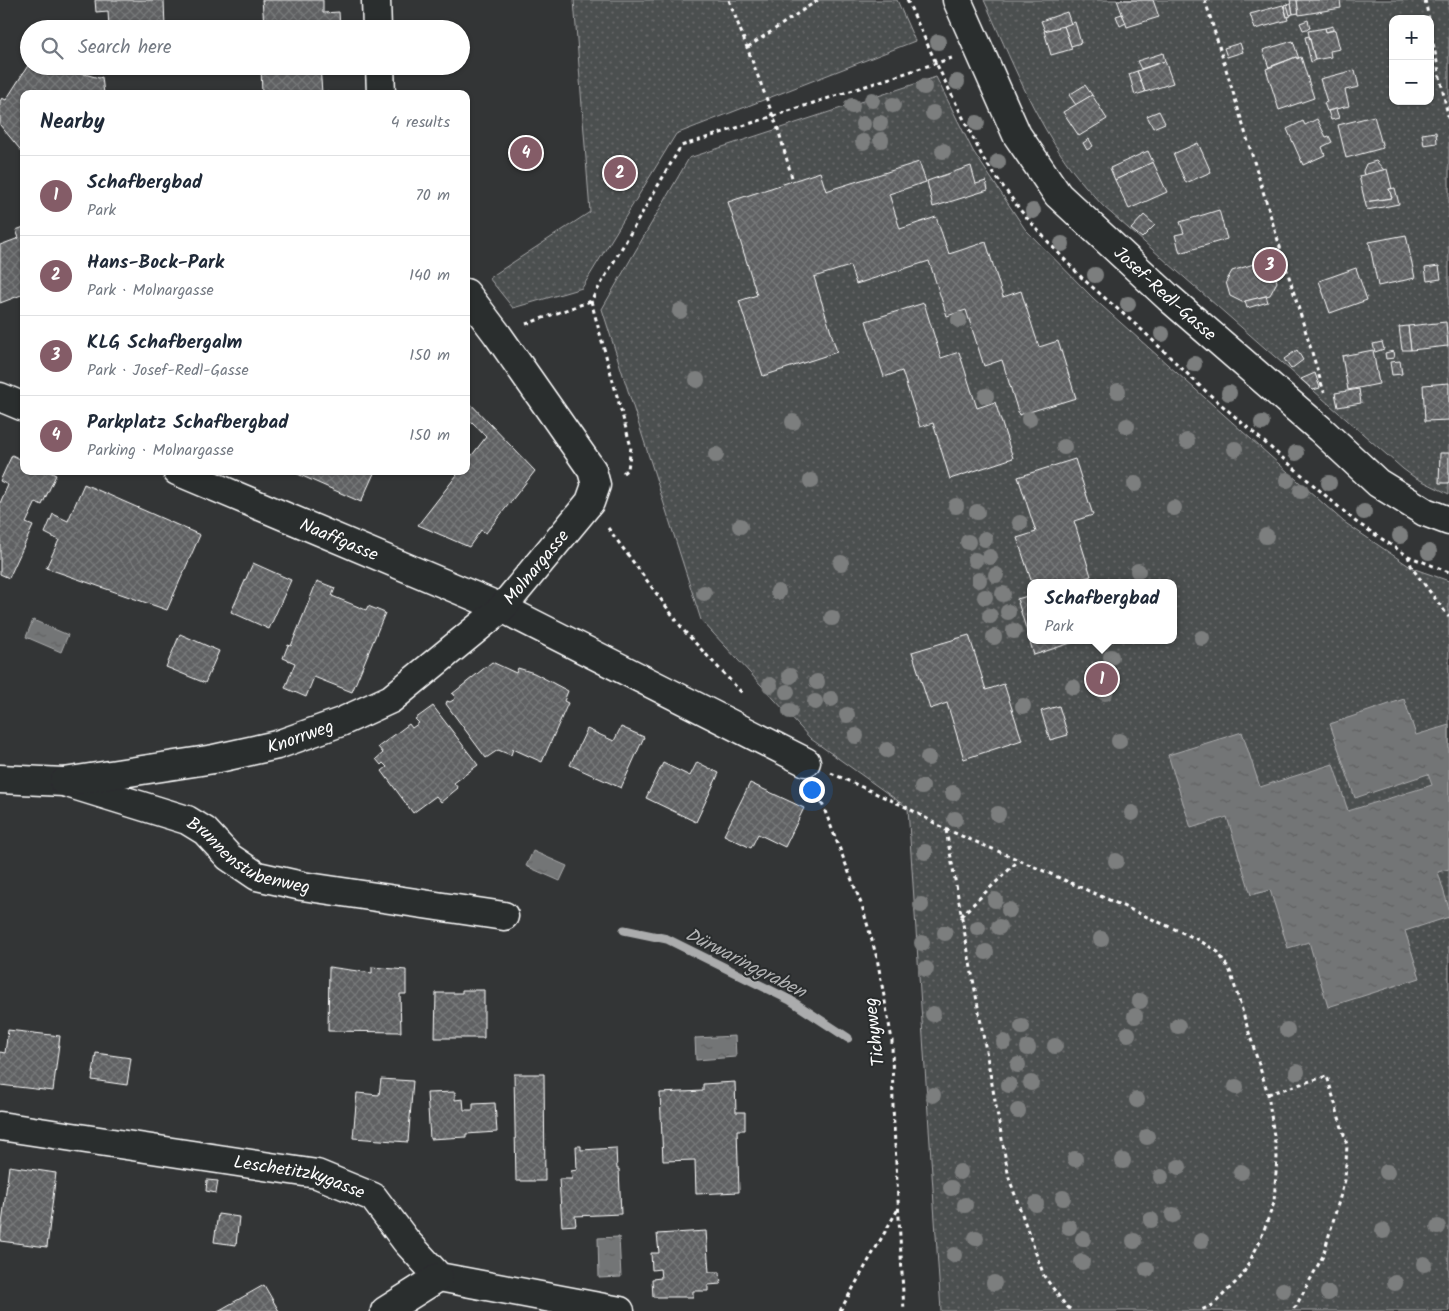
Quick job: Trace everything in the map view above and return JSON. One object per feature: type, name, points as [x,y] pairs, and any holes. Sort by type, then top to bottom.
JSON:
[{"type":"street","points":[[376,0],[377,20]]},
{"type":"street","name":"Josef-Redl-Gasse","points":[[957,0],[1016,135],[1058,194],[1169,298],[1320,428],[1378,483],[1424,512],[1449,521]]},
{"type":"street","points":[[380,75],[381,90]]},
{"type":"street","name":"Molnargasse","points":[[470,298],[592,470],[596,485],[590,502],[502,608],[806,762]]},
{"type":"street","points":[[0,397],[20,405]]},
{"type":"street","name":"Naaffgasse","points":[[186,475],[502,608]]},
{"type":"street","name":"Knorrweg","points":[[64,782],[214,759],[277,745],[340,722],[390,699],[502,608]]},
{"type":"street","name":"Brunnenstubenweg","points":[[0,779],[64,782],[187,820],[205,831],[229,857],[257,876],[302,886],[504,916]]},
{"type":"street","name":"Leschetitzkygasse","points":[[0,1126],[317,1174],[373,1197],[406,1241],[439,1277]]},
{"type":"street","points":[[385,1311],[439,1277],[620,1311]]},
{"type":"path","points":[[729,0],[773,116],[793,181]]},
{"type":"path","points":[[748,47],[818,0]]},
{"type":"path","points":[[1205,0],[1330,410],[1320,428]]},
{"type":"path","points":[[1425,0],[1427,15]]},
{"type":"path","points":[[1434,48],[1449,121]]},
{"type":"path","points":[[497,334],[591,300],[681,146],[978,49]]},
{"type":"path","points":[[591,300],[631,447],[628,469],[590,502],[685,632],[746,697]]},
{"type":"path","points":[[1408,556],[1412,568],[1449,617]]},
{"type":"path","points":[[806,762],[908,808],[945,829],[1020,860],[1197,939],[1218,952],[1230,971],[1268,1094],[1278,1157],[1274,1203],[1259,1243],[1242,1276],[1213,1305],[1199,1311]]},
{"type":"path","name":"Tichyweg","points":[[806,762],[862,906],[877,958],[892,1040],[893,1108],[904,1311]]},
{"type":"path","points":[[945,829],[1009,1178],[1044,1276],[1066,1306],[1073,1311]]},
{"type":"path","points":[[961,916],[1020,860]]},
{"type":"path","points":[[1268,1094],[1327,1076],[1347,1144],[1345,1180],[1323,1256],[1296,1306],[1291,1311]]},
{"type":"path","points":[[840,1311],[898,1208]]},
{"type":"shaded area","points":[[574,0],[897,0],[915,41],[676,134],[582,288],[513,308],[489,278],[590,212]]},
{"type":"shaded area","points":[[984,0],[1449,0],[1449,494],[1414,477],[1403,469],[1104,207],[1072,170],[1058,150],[1034,109]]},
{"type":"shaded area","points":[[936,77],[973,151],[1025,229],[1093,298],[1344,522],[1412,568],[1449,581],[1449,1311],[941,1311],[908,808],[811,739],[701,620],[602,309],[689,158]]},
{"type":"water","points":[[33,620],[68,635],[61,652],[26,637]]},
{"type":"water","points":[[1404,699],[1416,735],[1449,725],[1449,869],[1438,872],[1449,909],[1449,917],[1405,931],[1420,978],[1328,1007],[1309,942],[1288,948],[1270,890],[1251,895],[1227,817],[1191,828],[1168,755],[1242,732],[1260,787],[1333,764],[1348,811],[1432,785],[1428,774],[1355,798],[1330,724]]},
{"type":"water","points":[[533,851],[567,866],[560,881],[526,866]]},
{"type":"water","points":[[735,1036],[736,1057],[696,1060],[695,1038]]},
{"type":"water","points":[[619,1237],[621,1277],[599,1278],[598,1238]]},
{"type":"building","points":[[95,0],[164,0],[165,20],[108,20],[108,11],[96,12]]},
{"type":"building","points":[[262,0],[323,0],[323,13],[339,12],[340,20],[264,20]]},
{"type":"building","points":[[1117,0],[1153,0],[1159,17],[1127,27]]},
{"type":"building","points":[[1290,0],[1297,0],[1299,13],[1293,14]]},
{"type":"building","points":[[1297,0],[1340,0],[1341,8],[1299,15]]},
{"type":"building","points":[[1287,4],[1291,16],[1287,17],[1284,5]]},
{"type":"building","points":[[1291,4],[1293,14],[1290,15],[1287,5]]},
{"type":"building","points":[[1283,5],[1288,20],[1255,29],[1250,14]]},
{"type":"building","points":[[1067,12],[1071,24],[1045,31],[1041,21]]},
{"type":"building","points":[[1122,14],[1126,23],[1120,26],[1116,16]]},
{"type":"building","points":[[1308,20],[1310,28],[1303,30],[1300,23]]},
{"type":"building","points":[[1075,22],[1081,43],[1071,46],[1064,26]]},
{"type":"building","points":[[1064,26],[1072,49],[1051,55],[1044,31]]},
{"type":"building","points":[[1333,26],[1333,30],[1326,32],[1325,28]]},
{"type":"building","points":[[1325,28],[1326,32],[1335,30],[1340,49],[1330,51],[1331,57],[1315,60],[1308,31]]},
{"type":"building","points":[[1309,36],[1315,60],[1311,62],[1305,37]]},
{"type":"building","points":[[1293,41],[1299,59],[1296,57],[1269,68],[1263,50]]},
{"type":"building","points":[[1240,43],[1243,52],[1227,57],[1224,48]]},
{"type":"building","points":[[1163,53],[1165,61],[1141,69],[1137,61]]},
{"type":"building","points":[[1296,57],[1297,59],[1301,57],[1314,98],[1279,110],[1266,69]]},
{"type":"building","points":[[1165,61],[1173,83],[1145,92],[1137,71]]},
{"type":"building","points":[[1355,70],[1359,87],[1345,90],[1349,106],[1327,111],[1324,103],[1327,102],[1320,79]]},
{"type":"building","points":[[1137,71],[1145,92],[1135,95],[1129,74]]},
{"type":"building","points":[[22,75],[88,75],[102,77],[104,90],[20,90],[20,149],[0,125],[0,101],[2,98],[6,100]]},
{"type":"building","points":[[261,75],[321,75],[322,90],[262,90]]},
{"type":"building","points":[[1085,85],[1092,95],[1076,105],[1069,95]]},
{"type":"building","points":[[1092,95],[1107,119],[1079,136],[1063,112]]},
{"type":"building","points":[[1336,109],[1339,118],[1331,120],[1328,111]]},
{"type":"building","points":[[1159,111],[1165,123],[1153,128],[1147,116]]},
{"type":"building","points":[[1374,116],[1383,148],[1346,158],[1338,125]]},
{"type":"building","points":[[1317,119],[1326,137],[1329,136],[1332,142],[1322,147],[1325,155],[1303,165],[1287,129],[1303,121],[1305,125]]},
{"type":"building","points":[[1436,132],[1437,143],[1424,145],[1422,134]]},
{"type":"building","points":[[1089,139],[1093,146],[1087,150],[1083,143]]},
{"type":"building","points":[[1198,143],[1211,172],[1186,183],[1173,154]]},
{"type":"building","points":[[1148,151],[1153,162],[1115,180],[1110,168]]},
{"type":"building","points":[[1376,161],[1384,170],[1364,175],[1363,171],[1366,164]]},
{"type":"building","points":[[919,162],[926,182],[889,194],[900,229],[936,217],[949,254],[986,242],[1003,297],[1021,291],[1039,347],[1058,341],[1076,398],[1019,415],[1002,360],[984,366],[966,310],[947,316],[929,261],[856,284],[850,266],[814,277],[837,352],[763,376],[739,301],[757,295],[728,202],[820,172],[826,191]]},
{"type":"building","points":[[1153,162],[1167,192],[1129,209],[1115,180]]},
{"type":"building","points":[[971,166],[976,184],[986,181],[988,190],[933,207],[927,181]]},
{"type":"building","points":[[1387,169],[1392,189],[1389,189],[1392,198],[1365,202],[1359,176]]},
{"type":"building","points":[[1395,188],[1399,204],[1367,210],[1365,202],[1392,198],[1389,189]]},
{"type":"building","points":[[1219,210],[1227,239],[1180,253],[1175,235],[1184,233],[1180,222]]},
{"type":"building","points":[[1144,215],[1155,225],[1142,238],[1131,229]]},
{"type":"building","points":[[20,228],[20,296],[0,303],[0,245],[19,238],[16,230]]},
{"type":"building","points":[[1406,235],[1415,278],[1378,286],[1369,242]]},
{"type":"building","points":[[1260,262],[1273,269],[1277,282],[1270,295],[1242,302],[1230,296],[1226,282],[1232,271]]},
{"type":"building","points":[[1439,266],[1441,279],[1427,281],[1425,268]]},
{"type":"building","points":[[1356,268],[1367,300],[1330,313],[1319,281]]},
{"type":"building","points":[[1266,296],[1268,302],[1247,308],[1245,301]]},
{"type":"building","points":[[924,303],[941,358],[959,352],[977,408],[995,402],[1013,458],[950,479],[933,423],[920,427],[902,371],[884,377],[866,321]]},
{"type":"building","points":[[1446,322],[1448,346],[1411,350],[1408,326]]},
{"type":"building","points":[[1408,326],[1411,350],[1402,350],[1399,327]]},
{"type":"building","points":[[1382,342],[1384,349],[1375,352],[1373,344]]},
{"type":"building","points":[[1297,350],[1303,360],[1291,369],[1284,359]]},
{"type":"building","points":[[1373,350],[1379,384],[1348,390],[1342,356]]},
{"type":"building","points":[[1393,351],[1394,358],[1386,359],[1385,353]]},
{"type":"building","points":[[1400,361],[1402,374],[1392,375],[1390,362]]},
{"type":"building","points":[[1315,373],[1320,388],[1313,390],[1301,379]]},
{"type":"building","points":[[1449,383],[1449,420],[1425,421],[1423,385]]},
{"type":"building","points":[[1359,389],[1361,403],[1338,407],[1335,393]]},
{"type":"building","points":[[470,403],[535,471],[486,533],[481,530],[469,547],[418,525],[457,475],[470,475],[470,458],[486,437],[472,422],[470,424]]},
{"type":"building","points":[[1440,453],[1449,453],[1449,483],[1439,483]]},
{"type":"building","points":[[12,455],[20,459],[20,475],[56,475],[42,505],[36,502],[26,523],[33,526],[9,578],[0,574],[0,503],[8,485],[0,481]]},
{"type":"building","points":[[1075,459],[1093,515],[1074,521],[1091,576],[1082,579],[1031,579],[1017,538],[1036,532],[1018,477]]},
{"type":"building","points":[[300,475],[373,475],[361,502]]},
{"type":"building","points":[[84,484],[200,535],[167,610],[46,568],[59,540],[45,533],[53,514],[68,521]]},
{"type":"building","points":[[253,563],[291,580],[269,629],[231,612]]},
{"type":"building","points":[[317,581],[335,588],[332,596],[366,610],[368,606],[385,613],[352,692],[314,677],[306,697],[285,688],[295,663],[283,658],[288,645],[291,646]]},
{"type":"building","points":[[1027,596],[1027,632],[1017,599]]},
{"type":"building","points":[[180,634],[219,651],[205,683],[166,667]]},
{"type":"building","points":[[969,635],[986,690],[1004,684],[1022,740],[964,759],[947,703],[930,709],[912,652]]},
{"type":"building","points":[[1031,644],[1068,644],[1034,655]]},
{"type":"building","points":[[492,662],[516,673],[518,668],[534,673],[568,691],[564,701],[568,703],[542,762],[513,749],[511,755],[498,750],[486,758],[446,704],[447,701],[450,702],[455,699],[454,694],[452,694]]},
{"type":"building","points":[[433,706],[478,765],[454,783],[458,788],[441,802],[436,796],[413,813],[382,771],[387,767],[383,763],[381,765],[376,759],[383,753],[378,747],[409,724],[412,728],[419,723],[415,719]]},
{"type":"building","points":[[1059,706],[1068,735],[1050,740],[1041,711]]},
{"type":"building","points":[[621,727],[644,737],[621,788],[570,765],[587,729],[614,741]]},
{"type":"building","points":[[697,762],[719,773],[696,822],[646,798],[663,763],[690,776]]},
{"type":"building","points":[[750,783],[804,808],[785,847],[758,834],[751,848],[724,835]]},
{"type":"building","points":[[329,967],[372,973],[372,967],[406,970],[406,994],[400,994],[401,1032],[328,1031]]},
{"type":"building","points":[[462,990],[484,990],[484,1038],[435,1038],[436,993],[462,993]]},
{"type":"building","points":[[8,1030],[60,1036],[53,1091],[0,1085],[0,1052],[5,1053]]},
{"type":"building","points":[[96,1053],[131,1058],[127,1085],[92,1080]]},
{"type":"building","points":[[514,1074],[544,1074],[545,1181],[516,1181]]},
{"type":"building","points":[[381,1079],[413,1081],[408,1142],[353,1138],[357,1093],[379,1095]]},
{"type":"building","points":[[735,1082],[736,1112],[745,1112],[745,1130],[737,1130],[739,1192],[696,1194],[695,1160],[663,1161],[660,1093],[703,1091],[703,1084]]},
{"type":"building","points":[[455,1092],[455,1100],[463,1099],[464,1110],[473,1110],[473,1104],[495,1103],[497,1132],[466,1134],[466,1137],[430,1139],[427,1093]]},
{"type":"building","points":[[576,1146],[581,1146],[581,1150],[616,1148],[621,1214],[575,1216],[576,1225],[562,1226],[559,1179],[572,1179],[571,1171],[577,1170]]},
{"type":"building","points":[[9,1166],[56,1173],[47,1247],[0,1241]]},
{"type":"building","points":[[207,1180],[218,1181],[216,1193],[206,1191]]},
{"type":"building","points":[[218,1214],[239,1217],[236,1245],[214,1242]]},
{"type":"building","points":[[706,1231],[709,1272],[720,1272],[721,1284],[708,1285],[708,1291],[693,1291],[693,1297],[653,1297],[652,1279],[661,1278],[660,1269],[652,1270],[651,1253],[659,1253],[657,1234]]},
{"type":"building","points":[[264,1285],[279,1311],[218,1311]]},
{"type":"waterway","name":"Dürwaringgraben","points":[[624,930],[667,939],[790,1000],[848,1038]]},
{"type":"place","name":"Parkplatz Schafbergbad","points":[[526,153]]},
{"type":"place","name":"Hans-Bock-Park","points":[[620,173]]},
{"type":"place","name":"KLG Schafbergalm","points":[[1270,265]]},
{"type":"place","name":"Schafbergbad","points":[[1102,679]]}]
